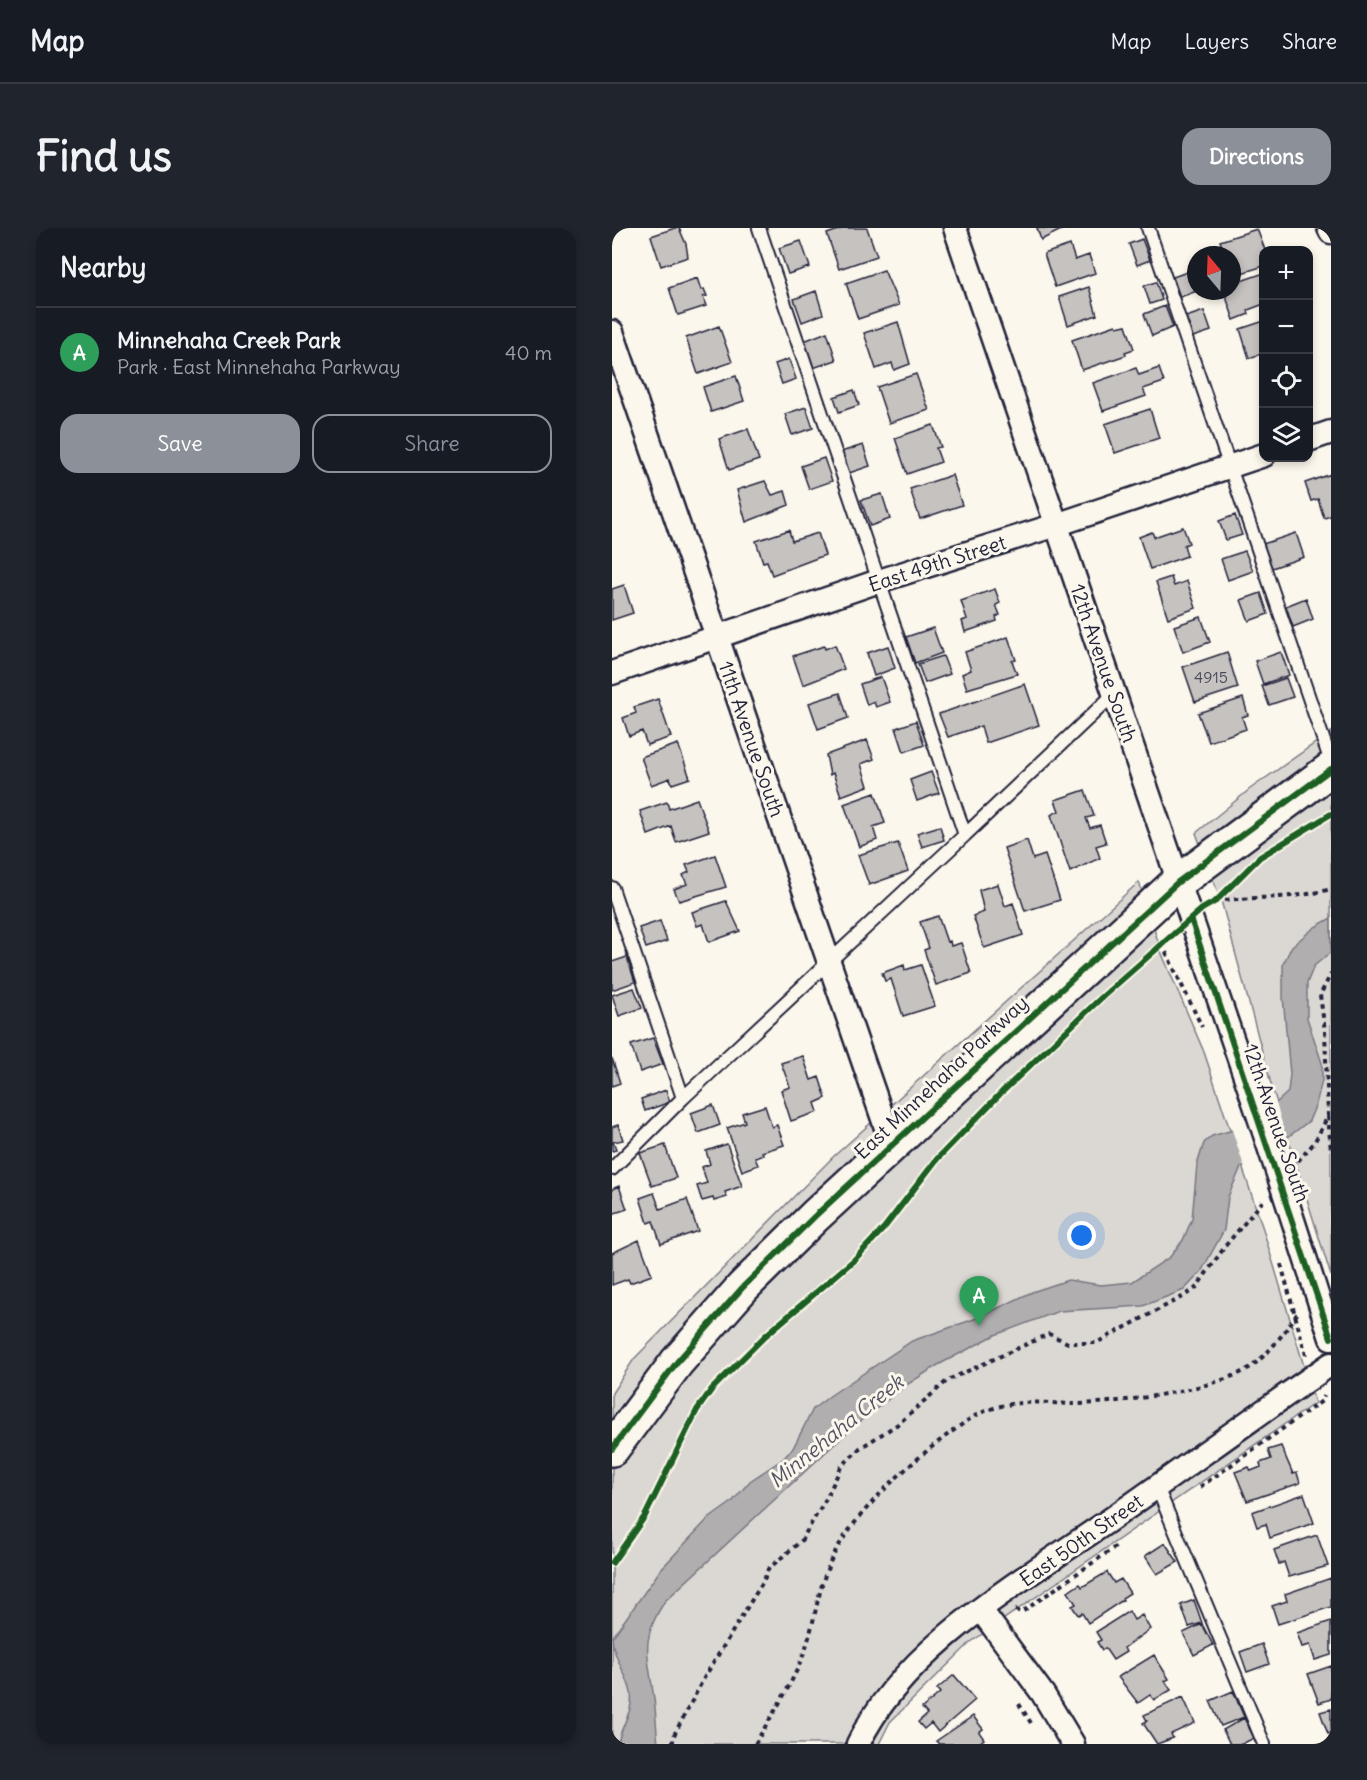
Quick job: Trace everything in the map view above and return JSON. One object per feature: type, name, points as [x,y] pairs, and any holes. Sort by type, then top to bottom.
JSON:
[{"type":"street","name":"12th Avenue South","points":[[955,228],[1257,1112],[1276,1190],[1315,1289],[1331,1338]]},
{"type":"street","points":[[1329,228],[1331,232]]},
{"type":"street","name":"11th Avenue South","points":[[612,332],[892,1145]]},
{"type":"street","points":[[1313,438],[1331,432]]},
{"type":"street","name":"East 49th Street","points":[[612,673],[879,581],[1056,525],[1259,456]]},
{"type":"street","name":"East Minnehaha Parkway","points":[[613,1443],[677,1362],[743,1287],[892,1145],[1178,882],[1331,769]]},
{"type":"street","name":"East 50th Street","points":[[865,1739],[884,1700],[925,1656],[981,1610],[1331,1365]]},
{"type":"street","points":[[981,1610],[1043,1694],[1073,1744]]},
{"type":"lane","points":[[759,228],[965,835]]},
{"type":"lane","points":[[1148,228],[1331,762]]},
{"type":"lane","points":[[612,1169],[683,1098],[1114,694]]},
{"type":"lane","points":[[612,888],[683,1098]]},
{"type":"lane","points":[[1156,1487],[1264,1744]]},
{"type":"path","points":[[1216,901],[1245,897],[1296,898],[1331,889]]},
{"type":"path","points":[[1153,951],[1223,894]]},
{"type":"path","points":[[1162,944],[1205,1032]]},
{"type":"path","points":[[1331,974],[1320,995],[1325,1031],[1331,1151]]},
{"type":"path","points":[[1294,1165],[1314,1143],[1328,1116]]},
{"type":"path","points":[[673,1744],[673,1737],[704,1678],[768,1569],[801,1541],[827,1497],[841,1467],[860,1448],[897,1424],[948,1380],[1005,1352],[1048,1334],[1068,1343],[1096,1343],[1184,1296],[1196,1288],[1226,1245],[1276,1190]]},
{"type":"path","points":[[755,1744],[798,1668],[807,1645],[815,1602],[835,1553],[858,1516],[945,1438],[971,1419],[995,1407],[1030,1402],[1073,1404],[1114,1400],[1190,1389],[1230,1378],[1251,1367],[1268,1351],[1315,1289]]},
{"type":"shaded area","points":[[1331,732],[1331,1276],[1271,1084],[1222,904],[1196,833],[1250,789]]},
{"type":"shaded area","points":[[1139,882],[1162,954],[1204,1052],[1263,1229],[1315,1403],[971,1642],[890,1722],[879,1744],[612,1744],[612,1393],[634,1359],[833,1157]]},
{"type":"water","name":"Minnehaha Creek","points":[[1331,918],[1331,952],[1314,966],[1307,983],[1307,1018],[1322,1063],[1322,1081],[1316,1104],[1309,1121],[1250,1166],[1241,1167],[1228,1197],[1224,1230],[1201,1272],[1184,1290],[1143,1306],[1059,1311],[995,1335],[938,1365],[908,1384],[854,1426],[665,1601],[652,1625],[648,1645],[658,1744],[618,1744],[631,1706],[631,1693],[612,1638],[661,1569],[707,1520],[732,1502],[750,1481],[783,1459],[793,1448],[813,1409],[912,1341],[977,1318],[1032,1292],[1068,1280],[1101,1285],[1132,1282],[1170,1257],[1183,1240],[1192,1219],[1197,1165],[1204,1143],[1212,1136],[1233,1130],[1274,1105],[1288,1092],[1290,1074],[1283,997],[1283,964],[1292,946],[1315,927]]},
{"type":"pier","points":[[1275,1100],[1287,1140],[1252,1168],[1245,1169],[1231,1127]]},
{"type":"building","points":[[679,228],[686,244],[688,257],[661,266],[651,236]]},
{"type":"building","points":[[844,228],[867,228],[877,256],[839,269],[827,234]]},
{"type":"building","points":[[1037,228],[1065,228],[1041,240]]},
{"type":"building","points":[[1257,229],[1263,246],[1259,246],[1259,268],[1241,273],[1241,246],[1222,246],[1220,241]]},
{"type":"building","points":[[1142,239],[1150,260],[1137,265],[1129,244]]},
{"type":"building","points":[[801,241],[810,267],[788,274],[779,248]]},
{"type":"building","points":[[1070,245],[1075,260],[1089,255],[1095,273],[1055,287],[1044,254]]},
{"type":"building","points":[[884,270],[899,305],[858,319],[846,283]]},
{"type":"building","points":[[1187,272],[1187,295],[1180,297],[1173,277]]},
{"type":"building","points":[[1259,275],[1259,306],[1248,310],[1249,314],[1234,320],[1227,300],[1241,300],[1241,281]]},
{"type":"building","points":[[697,278],[701,290],[704,289],[707,296],[703,297],[706,306],[678,315],[669,288]]},
{"type":"building","points":[[1156,282],[1162,300],[1150,304],[1144,286]]},
{"type":"building","points":[[1089,287],[1097,315],[1068,325],[1059,297]]},
{"type":"building","points":[[816,291],[823,314],[802,322],[794,299]]},
{"type":"building","points":[[1165,306],[1173,327],[1152,336],[1144,314]]},
{"type":"building","points":[[1204,311],[1211,331],[1193,337],[1186,317]]},
{"type":"building","points":[[898,322],[910,364],[894,370],[892,363],[876,369],[864,333]]},
{"type":"building","points":[[1259,323],[1259,355],[1249,358],[1240,329]]},
{"type":"building","points":[[1116,325],[1117,327],[1126,325],[1134,349],[1125,352],[1126,355],[1082,370],[1072,340]]},
{"type":"building","points":[[719,326],[732,362],[698,374],[686,338]]},
{"type":"building","points":[[827,332],[836,360],[813,368],[804,341]]},
{"type":"building","points":[[789,359],[796,379],[782,384],[775,364]]},
{"type":"building","points":[[1136,368],[1139,375],[1159,368],[1164,382],[1143,389],[1146,396],[1103,411],[1093,383]]},
{"type":"building","points":[[916,374],[929,410],[889,423],[877,387]]},
{"type":"building","points":[[736,376],[744,401],[711,412],[703,387]]},
{"type":"building","points":[[854,390],[859,405],[839,412],[834,397]]},
{"type":"building","points":[[806,407],[813,428],[792,435],[785,414]]},
{"type":"building","points":[[1150,409],[1159,438],[1115,453],[1105,424]]},
{"type":"building","points":[[933,425],[941,447],[936,448],[941,462],[907,474],[895,438]]},
{"type":"building","points":[[748,429],[759,460],[729,470],[719,439]]},
{"type":"building","points":[[863,445],[870,466],[849,473],[841,452]]},
{"type":"building","points":[[824,458],[832,481],[809,489],[801,466]]},
{"type":"building","points":[[1331,474],[1331,516],[1324,518],[1318,499],[1311,501],[1305,483]]},
{"type":"building","points":[[952,475],[962,505],[920,519],[910,489]]},
{"type":"building","points":[[765,481],[772,495],[785,491],[789,505],[746,522],[737,490]]},
{"type":"building","points":[[882,494],[890,519],[870,526],[861,500]]},
{"type":"building","points":[[1235,515],[1242,535],[1226,540],[1219,521]]},
{"type":"building","points":[[1183,527],[1189,543],[1184,545],[1187,556],[1150,569],[1139,537],[1152,532],[1154,537]]},
{"type":"building","points":[[789,530],[792,541],[818,533],[825,555],[772,575],[767,561],[763,562],[756,541]]},
{"type":"building","points":[[1296,533],[1304,557],[1272,568],[1263,544]]},
{"type":"building","points":[[1245,551],[1253,571],[1228,580],[1221,559]]},
{"type":"building","points":[[1171,577],[1174,586],[1187,581],[1196,608],[1168,618],[1156,582]]},
{"type":"building","points":[[624,585],[633,613],[612,620],[612,589]]},
{"type":"building","points":[[995,589],[1000,603],[996,605],[1000,615],[996,617],[997,621],[965,632],[962,621],[967,619],[961,601]]},
{"type":"building","points":[[1261,593],[1268,614],[1249,621],[1241,600]]},
{"type":"building","points":[[1306,598],[1313,619],[1293,627],[1286,606]]},
{"type":"building","points":[[1201,617],[1210,642],[1183,652],[1174,626]]},
{"type":"building","points":[[933,628],[942,653],[915,663],[906,637]]},
{"type":"building","points":[[1008,637],[1016,660],[1012,661],[1017,674],[967,689],[962,674],[971,670],[965,652]]},
{"type":"building","points":[[835,645],[844,669],[803,685],[793,656],[824,646],[825,649]]},
{"type":"building","points":[[888,646],[895,668],[874,676],[867,653]]},
{"type":"building","points":[[1227,652],[1238,688],[1195,702],[1183,667]]},
{"type":"building","points":[[1281,652],[1289,675],[1263,684],[1255,661]]},
{"type":"building","points":[[943,656],[950,674],[925,683],[918,664]]},
{"type":"building","points":[[881,677],[890,702],[876,707],[874,702],[867,705],[860,684]]},
{"type":"building","points":[[1286,678],[1293,697],[1269,705],[1262,686]]},
{"type":"building","points":[[1025,684],[1039,725],[986,743],[981,726],[948,737],[939,714]]},
{"type":"building","points":[[840,693],[848,718],[818,729],[809,703]]},
{"type":"building","points":[[1243,698],[1248,715],[1242,717],[1246,729],[1209,742],[1198,713]]},
{"type":"building","points":[[658,699],[671,737],[647,745],[642,731],[629,736],[623,718],[636,713],[634,707]]},
{"type":"building","points":[[916,721],[924,745],[904,752],[896,728]]},
{"type":"building","points":[[867,740],[874,759],[861,764],[868,786],[841,796],[833,773],[830,775],[826,755]]},
{"type":"building","points":[[678,744],[690,778],[672,784],[670,778],[651,785],[641,757]]},
{"type":"building","points":[[931,772],[939,793],[917,801],[910,780]]},
{"type":"building","points":[[1085,790],[1094,816],[1086,818],[1090,828],[1100,825],[1106,843],[1096,846],[1100,858],[1070,872],[1051,815],[1059,811],[1055,800]]},
{"type":"building","points":[[875,793],[885,823],[873,827],[877,840],[859,847],[844,804]]},
{"type":"building","points":[[697,799],[709,831],[676,842],[671,826],[648,835],[640,811],[667,802],[669,809]]},
{"type":"building","points":[[940,826],[944,840],[922,847],[917,833]]},
{"type":"building","points":[[1027,840],[1033,859],[1045,855],[1060,900],[1025,911],[1004,848]]},
{"type":"building","points":[[898,843],[908,871],[869,885],[858,855]]},
{"type":"building","points":[[715,855],[726,887],[679,901],[674,889],[687,884],[683,875],[689,872],[686,865]]},
{"type":"building","points":[[998,884],[1005,906],[1013,903],[1023,935],[984,948],[973,916],[984,912],[979,890]]},
{"type":"building","points":[[726,901],[740,931],[709,942],[703,924],[697,926],[692,912]]},
{"type":"building","points":[[938,916],[947,942],[950,941],[951,946],[961,943],[971,973],[936,985],[924,950],[929,948],[920,922]]},
{"type":"building","points":[[660,921],[667,941],[646,948],[639,928]]},
{"type":"building","points":[[627,957],[635,982],[612,990],[612,962]]},
{"type":"building","points":[[904,965],[905,970],[921,965],[935,1006],[903,1016],[891,979],[885,981],[882,973]]},
{"type":"building","points":[[634,988],[642,1008],[619,1016],[612,995]]},
{"type":"building","points":[[653,1038],[663,1064],[640,1072],[631,1045]]},
{"type":"building","points":[[803,1056],[811,1080],[819,1077],[826,1098],[815,1103],[818,1112],[791,1121],[781,1090],[790,1087],[781,1063]]},
{"type":"building","points":[[612,1058],[620,1083],[612,1086]]},
{"type":"building","points":[[666,1090],[670,1102],[645,1111],[641,1099]]},
{"type":"building","points":[[713,1105],[720,1125],[698,1133],[691,1113]]},
{"type":"building","points":[[765,1106],[772,1127],[777,1125],[784,1145],[762,1152],[763,1155],[755,1158],[758,1165],[742,1171],[727,1128],[745,1122],[742,1113]]},
{"type":"building","points":[[618,1125],[623,1140],[613,1142],[616,1150],[612,1151],[612,1127]]},
{"type":"building","points":[[727,1144],[742,1186],[725,1192],[727,1197],[714,1201],[713,1198],[702,1201],[697,1186],[707,1183],[702,1167],[710,1164],[706,1151]]},
{"type":"building","points":[[665,1145],[676,1178],[652,1186],[640,1153]]},
{"type":"building","points":[[619,1186],[627,1209],[612,1214],[612,1189]]},
{"type":"building","points":[[654,1193],[660,1209],[687,1199],[698,1231],[661,1244],[653,1221],[648,1223],[640,1198]]},
{"type":"building","points":[[639,1240],[652,1275],[630,1283],[628,1279],[612,1285],[612,1253]]},
{"type":"building","points":[[1281,1446],[1293,1474],[1297,1473],[1300,1483],[1247,1501],[1235,1472],[1249,1467],[1251,1471],[1261,1467],[1260,1463],[1271,1459],[1268,1450]]},
{"type":"building","points":[[1304,1494],[1314,1523],[1270,1538],[1266,1524],[1257,1527],[1252,1512]]},
{"type":"building","points":[[1317,1535],[1328,1566],[1289,1577],[1284,1562],[1279,1564],[1274,1550]]},
{"type":"building","points":[[1165,1543],[1178,1562],[1157,1574],[1145,1556]]},
{"type":"building","points":[[1107,1572],[1114,1583],[1121,1579],[1130,1593],[1088,1623],[1082,1613],[1078,1615],[1072,1606],[1076,1604],[1068,1592],[1080,1584],[1082,1587]]},
{"type":"building","points":[[1331,1578],[1331,1607],[1278,1624],[1272,1606],[1287,1601],[1285,1594]]},
{"type":"building","points":[[1194,1600],[1202,1623],[1189,1627],[1181,1605]]},
{"type":"building","points":[[1129,1611],[1134,1620],[1142,1615],[1150,1629],[1124,1648],[1126,1652],[1113,1660],[1105,1648],[1102,1650],[1097,1642],[1101,1640],[1096,1632]]},
{"type":"building","points":[[1331,1621],[1331,1655],[1315,1660],[1310,1645],[1302,1647],[1297,1633]]},
{"type":"building","points":[[1202,1624],[1213,1645],[1194,1655],[1183,1633]]},
{"type":"building","points":[[1262,1644],[1269,1664],[1247,1672],[1240,1652]]},
{"type":"building","points":[[1154,1655],[1169,1679],[1165,1681],[1171,1690],[1154,1700],[1150,1695],[1138,1703],[1118,1677]]},
{"type":"building","points":[[1331,1666],[1331,1699],[1319,1703],[1308,1674]]},
{"type":"building","points":[[954,1675],[975,1700],[938,1732],[931,1723],[924,1729],[918,1722],[927,1714],[922,1708],[940,1693],[937,1689]]},
{"type":"building","points":[[1233,1691],[1244,1717],[1221,1726],[1210,1701]]},
{"type":"building","points":[[1183,1697],[1195,1723],[1171,1734],[1173,1738],[1157,1744],[1143,1723],[1147,1721],[1144,1715]]},
{"type":"building","points":[[1331,1709],[1331,1733],[1328,1734],[1320,1712]]},
{"type":"building","points":[[973,1716],[983,1729],[979,1732],[984,1739],[978,1744],[939,1744],[936,1741]]},
{"type":"building","points":[[1244,1718],[1254,1738],[1242,1744],[1230,1744],[1223,1730]]},
{"type":"cycle path","points":[[612,1449],[677,1362],[743,1287],[815,1216],[1178,882],[1331,769]]},
{"type":"cycle path","points":[[612,1563],[645,1516],[697,1410],[712,1389],[765,1336],[854,1260],[884,1228],[937,1159],[1002,1092],[1101,998],[1202,909],[1216,901],[1260,857],[1331,814]]},
{"type":"cycle path","points":[[1191,919],[1331,1338]]},
{"type":"place","name":"Minnehaha Creek Park","points":[[979,1326]]}]
